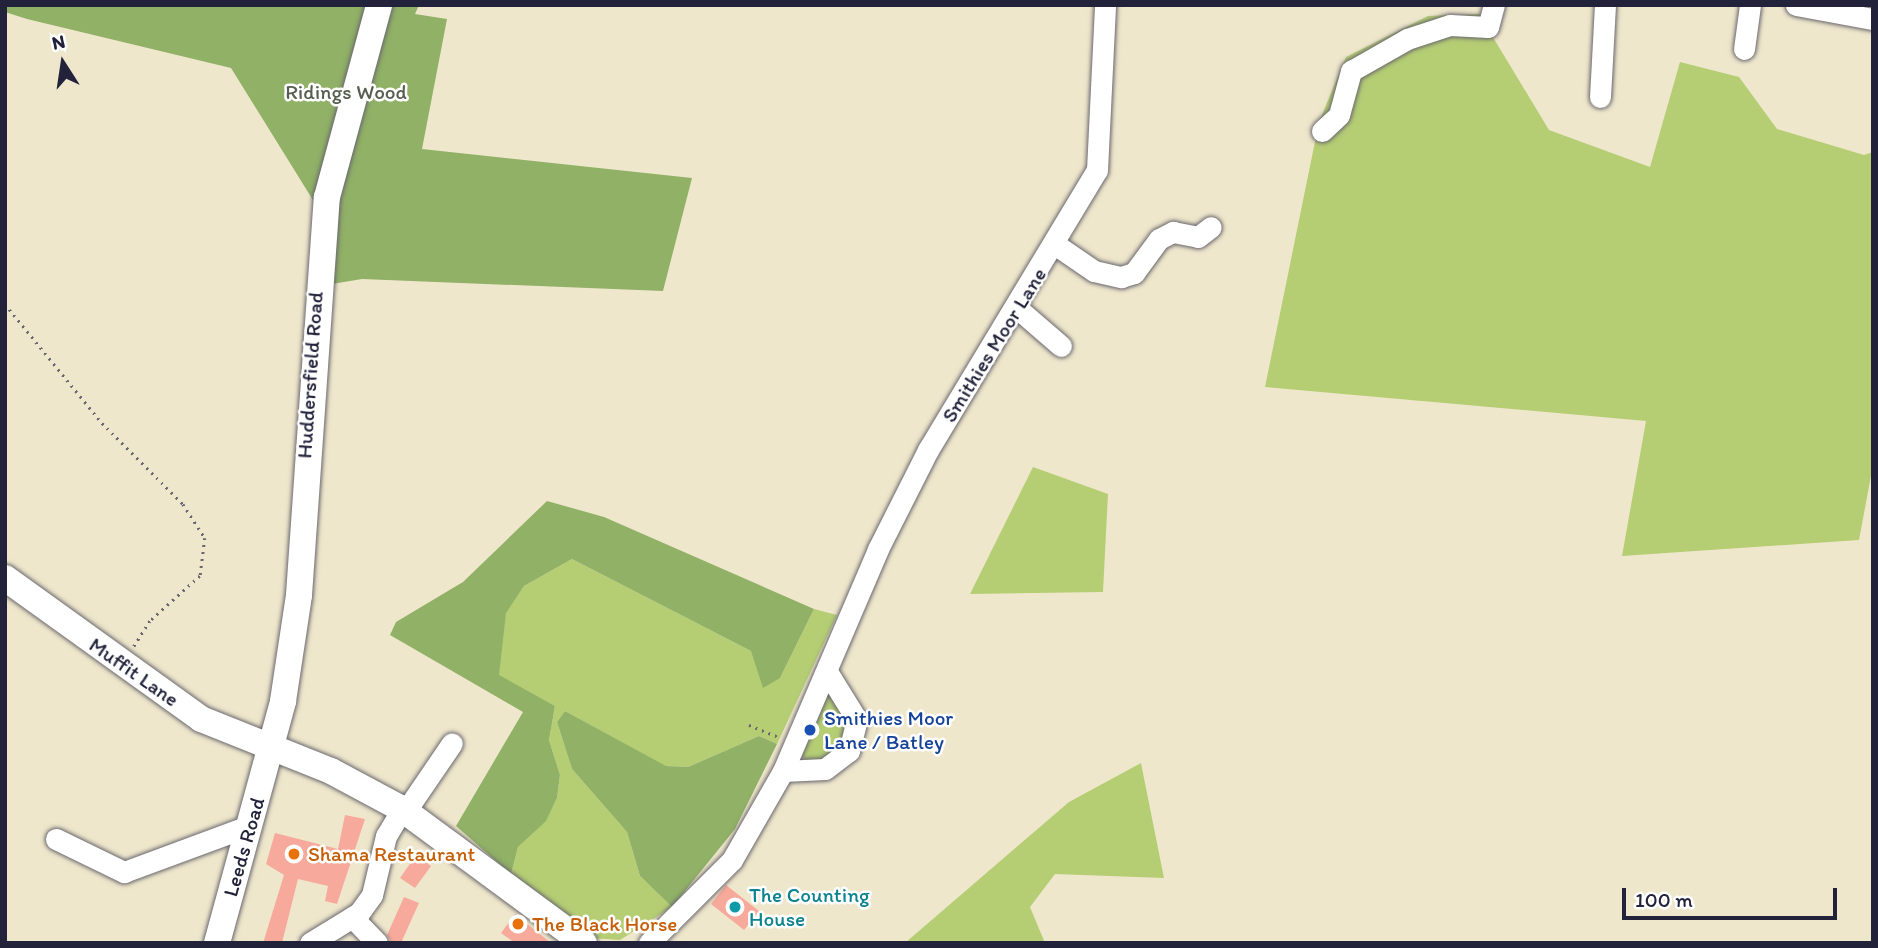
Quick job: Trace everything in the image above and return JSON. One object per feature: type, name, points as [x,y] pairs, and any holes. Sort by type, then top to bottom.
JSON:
[{"type":"main road","name":"Huddersfield Road","points":[[272,751],[299,595],[327,197],[379,5]]},
{"type":"main road","name":"Muffit Lane","points":[[5,578],[201,719],[272,751],[331,771],[403,811],[584,943]]},
{"type":"main road","name":"Leeds Road","points":[[217,943],[272,751]]},
{"type":"street","name":"Smithies Moor Lane","points":[[649,943],[732,860],[783,771],[828,673],[878,549],[928,450],[1056,245],[1097,170],[1105,5]]},
{"type":"street","points":[[1322,131],[1339,115],[1351,71],[1428,32],[1450,25],[1488,27],[1493,5]]},
{"type":"street","points":[[1600,97],[1605,5]]},
{"type":"street","points":[[1744,49],[1750,5]]},
{"type":"street","points":[[1796,5],[1872,19]]},
{"type":"street","points":[[1056,245],[1094,271],[1121,277],[1134,273],[1159,239],[1173,232],[1198,237],[1211,227]]},
{"type":"street","points":[[1017,308],[1061,346]]},
{"type":"street","points":[[783,771],[825,769],[849,751],[857,720],[828,673]]},
{"type":"street","points":[[310,943],[352,917],[372,895],[386,836],[452,743]]},
{"type":"street","points":[[56,839],[124,872],[251,825]]},
{"type":"street","points":[[352,917],[377,943]]},
{"type":"path","points":[[5,304],[102,424],[183,504],[205,538],[200,576],[150,621],[124,665]]},
{"type":"path","points":[[749,725],[795,744]]},
{"type":"green space","name":"Ridings Wood","points":[[5,5],[419,5],[415,14],[447,19],[422,149],[692,178],[663,291],[362,279],[332,284],[334,234],[231,68],[27,19],[5,12]]},
{"type":"green space","points":[[1479,14],[1549,130],[1650,167],[1680,62],[1739,77],[1777,129],[1864,155],[1873,152],[1873,465],[1859,540],[1622,556],[1646,421],[1265,387],[1319,122],[1346,57],[1428,16]]},
{"type":"green space","points":[[1033,467],[1108,494],[1103,592],[970,594]]},
{"type":"green space","points":[[547,501],[604,517],[814,609],[780,678],[763,688],[751,651],[572,559],[524,586],[506,613],[499,675],[555,706],[549,740],[560,775],[557,798],[546,821],[518,847],[511,874],[456,826],[523,712],[390,635],[396,622],[463,582]]},
{"type":"green space","points":[[572,559],[751,651],[780,678],[814,609],[837,615],[777,744],[759,736],[688,767],[665,766],[565,711],[557,722],[572,769],[627,832],[640,876],[672,907],[620,940],[590,938],[511,874],[518,847],[546,820],[557,798],[560,775],[549,740],[555,706],[499,676],[499,646],[506,612],[524,586]]},
{"type":"green space","points":[[826,691],[844,713],[845,738],[823,760],[808,761],[800,755]]},
{"type":"green space","points":[[565,711],[666,766],[688,767],[759,736],[777,744],[735,829],[672,907],[640,876],[627,832],[572,769],[557,722]]},
{"type":"green space","points":[[1141,763],[1164,878],[1055,874],[1030,907],[1045,943],[905,943],[1069,802]]},
{"type":"building","points":[[345,815],[365,819],[337,904],[325,901],[328,886],[298,879],[282,943],[263,943],[284,875],[266,864],[275,833],[338,849]]},
{"type":"building","points":[[416,855],[431,866],[415,888],[400,878]]},
{"type":"building","name":"The Counting House","points":[[726,885],[759,911],[744,930],[711,904]]},
{"type":"building","points":[[404,897],[419,903],[401,943],[392,943],[387,935]]},
{"type":"building","name":"The Black Horse","points":[[515,914],[551,943],[515,943],[501,933]]},
{"type":"place","name":"Smithies Moor Lane / Batley","points":[[810,730]]},
{"type":"place","name":"Shama Restaurant","points":[[294,854]]},
{"type":"place","name":"The Counting House","points":[[735,907]]},
{"type":"place","name":"The Black Horse","points":[[518,924]]}]
